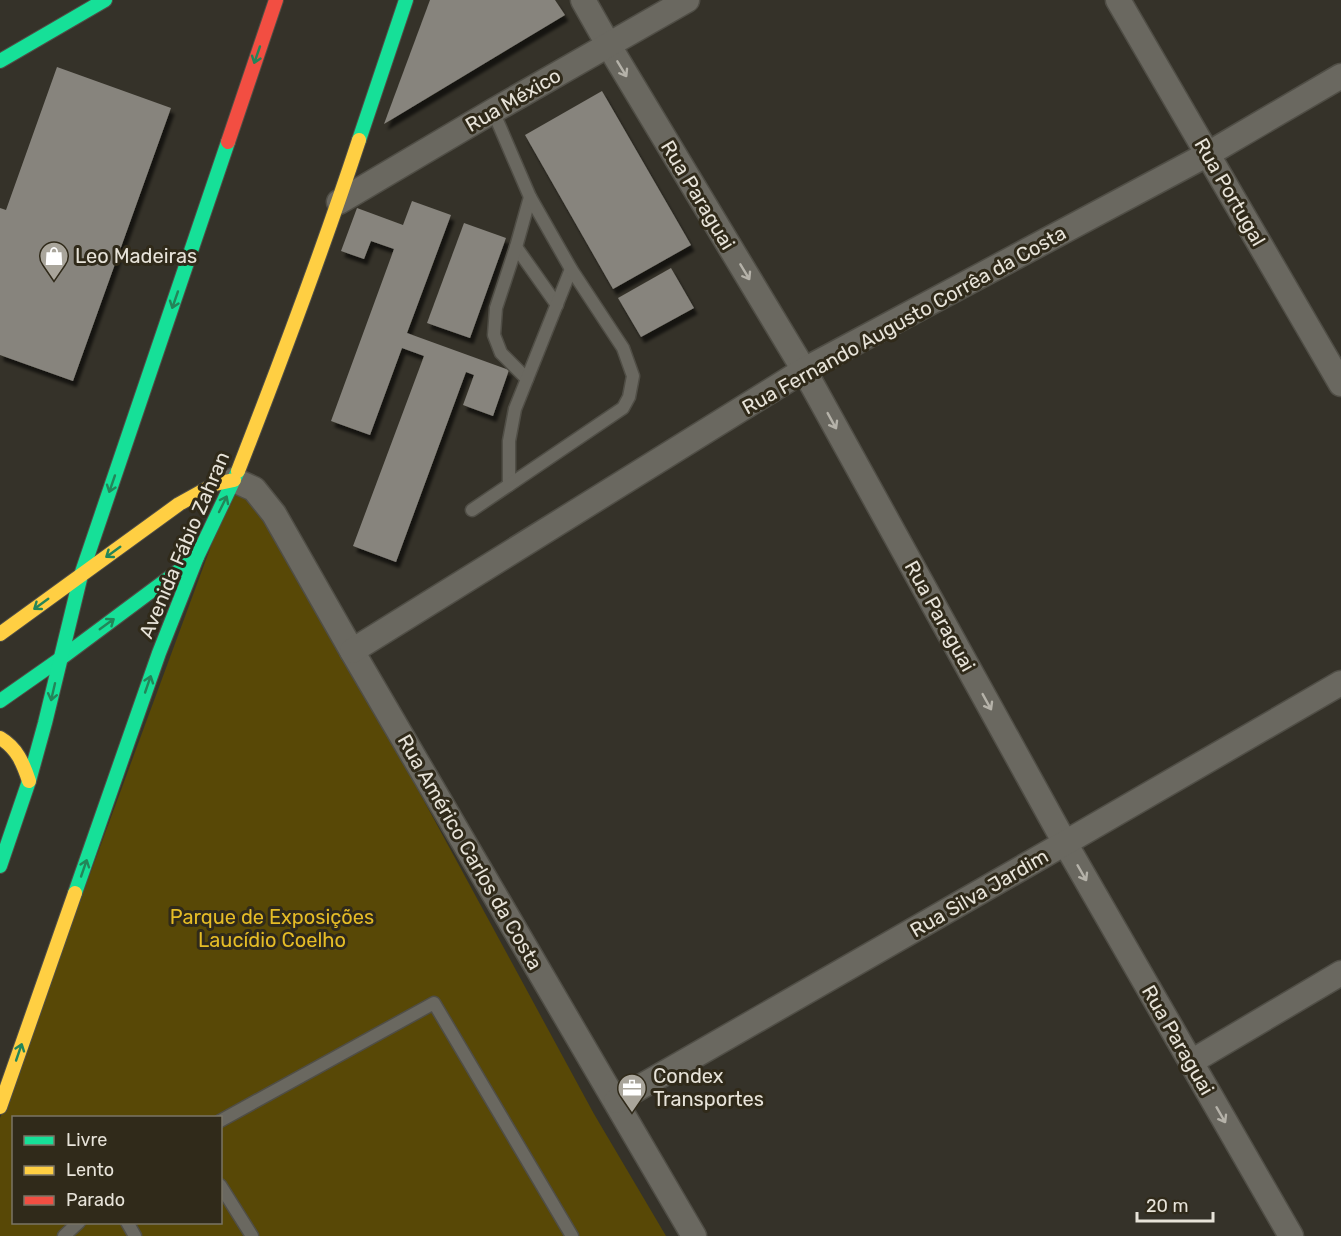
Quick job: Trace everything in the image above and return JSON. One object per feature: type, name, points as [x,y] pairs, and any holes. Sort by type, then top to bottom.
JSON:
[{"type":"main road","points":[[0,61],[105,0]]},
{"type":"main road","points":[[0,866],[29,782],[81,575],[276,0]]},
{"type":"main road","name":"Avenida Fábio Zahran","points":[[0,1107],[159,652],[197,557],[234,480],[286,347],[339,202],[406,0]]},
{"type":"main road","points":[[0,633],[179,504],[215,484],[234,480]]},
{"type":"main road","points":[[0,701],[197,557]]},
{"type":"main road","points":[[0,738],[7,741],[19,755],[29,782]]},
{"type":"street","name":"Rua Paraguai","points":[[583,0],[804,370],[1065,843],[1291,1236]]},
{"type":"street","name":"Rua México","points":[[339,202],[687,0]]},
{"type":"street","name":"Rua Portugal","points":[[1119,0],[1341,384]]},
{"type":"street","name":"Rua Fernando Augusto Corrêa da Costa","points":[[352,651],[804,370],[1208,154],[1341,76]]},
{"type":"street","name":"Rua Américo Carlos da Costa","points":[[234,480],[254,489],[274,514],[694,1236]]},
{"type":"street","name":"Rua Silva Jardim","points":[[615,1101],[1341,683]]},
{"type":"street","points":[[1191,1062],[1341,973]]},
{"type":"lane","points":[[472,510],[623,408],[630,397],[633,376],[623,348],[571,269],[530,197],[493,111]]},
{"type":"lane","points":[[527,379],[501,353],[494,335],[496,308],[530,197]]},
{"type":"lane","points":[[516,247],[557,305]]},
{"type":"lane","points":[[509,485],[509,441],[515,409],[571,269]]},
{"type":"lane","points":[[222,1120],[434,1002],[572,1236]]},
{"type":"lane","points":[[222,1188],[252,1236]]},
{"type":"lane","points":[[64,1236],[77,1224]]},
{"type":"green space","name":"Parque de Exposições Laucídio Coelho","points":[[235,481],[253,491],[341,648],[594,1114],[666,1236],[0,1236],[0,1118]]},
{"type":"building","points":[[430,0],[555,0],[565,15],[384,124]]},
{"type":"building","name":"Leo Madeiras","points":[[57,67],[171,108],[73,381],[0,355],[0,208],[6,210]]},
{"type":"building","points":[[602,91],[691,245],[613,289],[525,135]]},
{"type":"building","points":[[412,201],[451,215],[407,333],[509,370],[493,416],[463,405],[474,375],[466,372],[396,562],[353,546],[424,356],[402,348],[370,435],[331,421],[394,249],[371,241],[364,259],[341,251],[357,208],[403,225]]},
{"type":"building","points":[[464,223],[506,238],[470,338],[427,323]]},
{"type":"building","points":[[671,268],[694,308],[641,337],[618,298]]},
{"type":"traffic: fast","points":[[0,61],[105,0]]},
{"type":"traffic: fast","points":[[359,140],[406,0]]},
{"type":"traffic: fast","points":[[0,866],[29,781],[81,575],[228,142]]},
{"type":"traffic: fast","points":[[75,893],[159,653],[197,557],[238,471]]},
{"type":"traffic: fast","points":[[0,701],[197,557]]},
{"type":"traffic: slow","points":[[238,471],[331,224],[359,140]]},
{"type":"traffic: slow","points":[[0,634],[179,504],[215,484],[234,480]]},
{"type":"traffic: slow","points":[[0,738],[19,756],[29,781]]},
{"type":"traffic: slow","points":[[0,1107],[75,893]]},
{"type":"traffic: jam","points":[[228,142],[276,0]]},
{"type":"place","name":"Leo Madeiras","points":[[54,282]]},
{"type":"place","name":"Condex Transportes","points":[[632,1114]]}]
